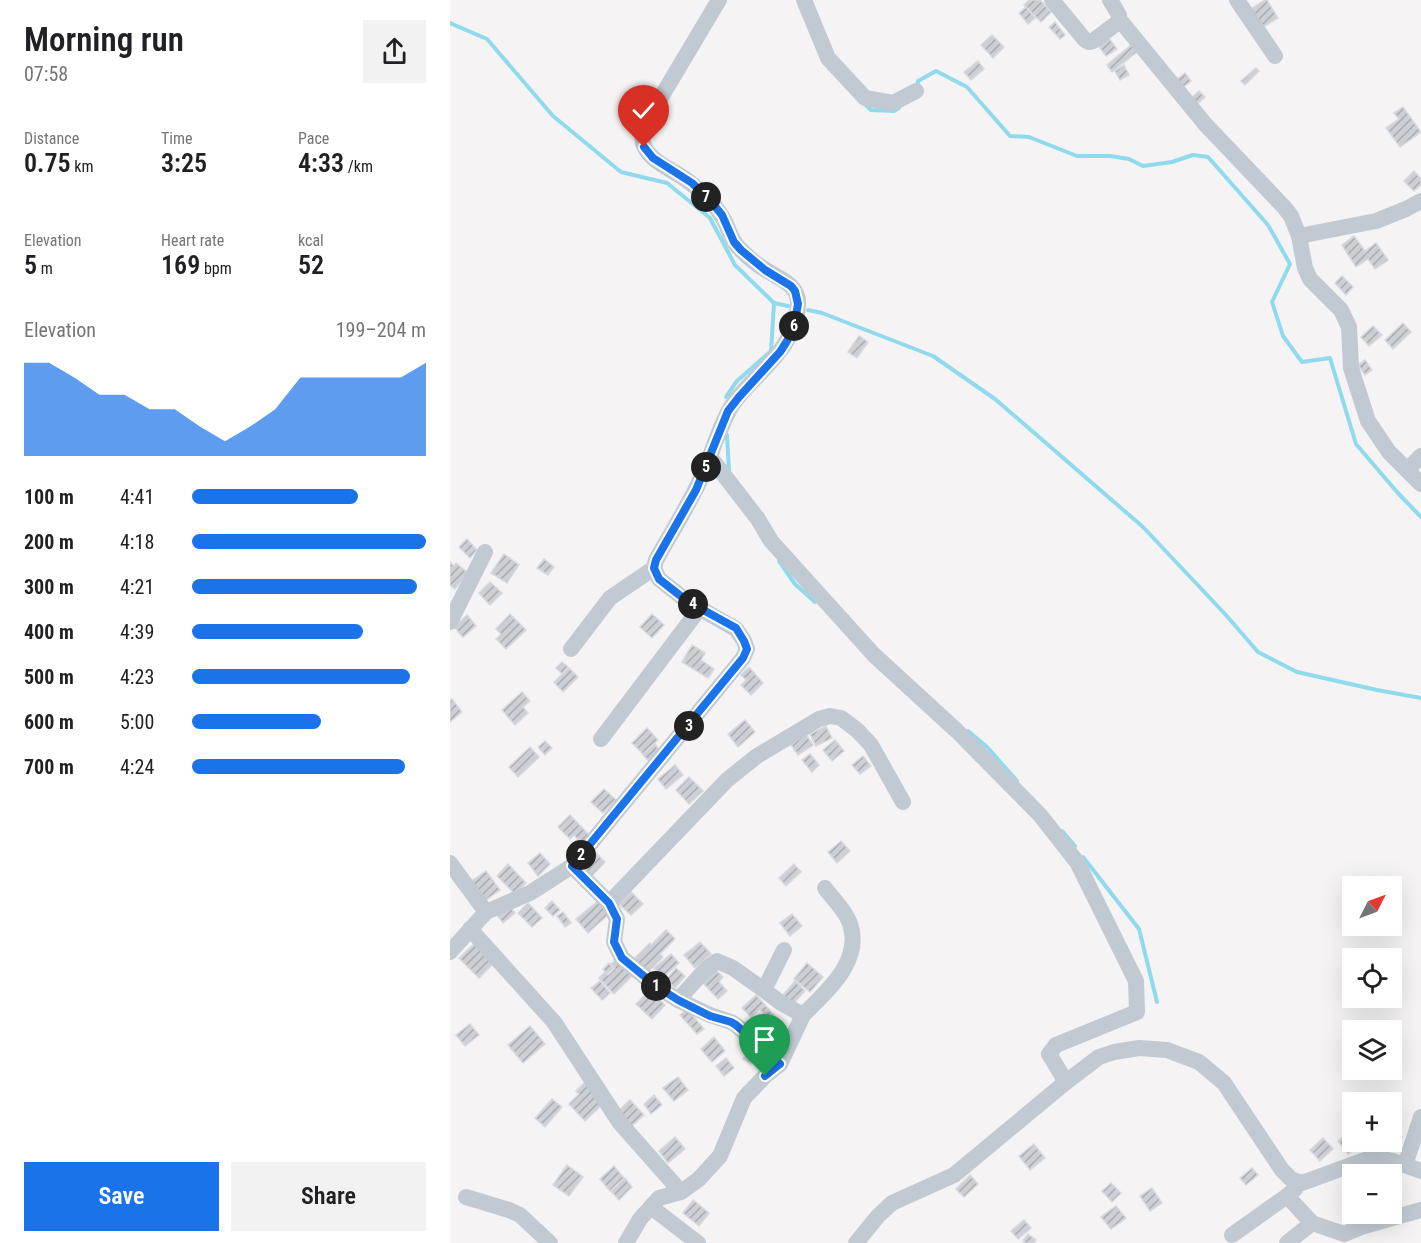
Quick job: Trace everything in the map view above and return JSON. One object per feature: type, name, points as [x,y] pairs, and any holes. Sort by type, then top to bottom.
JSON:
[{"type":"street","points":[[450,952],[486,912],[530,893],[572,866],[743,658],[747,649],[736,628],[687,601],[659,579],[654,568],[656,560],[696,490],[728,411],[780,352],[792,333],[798,304],[795,291],[791,286],[765,270],[734,242],[722,215],[710,200],[692,183],[653,158],[642,141],[648,119],[719,0]]},
{"type":"street","points":[[804,0],[828,58],[865,98],[893,103],[916,91]]},
{"type":"street","points":[[1052,0],[1084,40],[1089,42],[1117,23],[1119,19]]},
{"type":"street","points":[[1110,0],[1119,19],[1205,124],[1291,216],[1299,236],[1305,268],[1310,279],[1341,310],[1349,327],[1352,368],[1368,421],[1389,452],[1421,484]]},
{"type":"street","points":[[1237,0],[1275,56]]},
{"type":"street","points":[[1299,236],[1376,221],[1421,201]]},
{"type":"street","points":[[1407,471],[1421,456]]},
{"type":"street","points":[[710,457],[758,519],[771,541],[873,655],[957,731],[1040,815],[1077,862],[1136,981],[1137,1012],[1056,1045],[1049,1054],[1066,1082]]},
{"type":"street","points":[[450,622],[485,552]]},
{"type":"street","points":[[571,650],[610,598],[654,568]]},
{"type":"street","points":[[601,739],[700,608]]},
{"type":"street","points":[[609,903],[727,780],[757,756],[819,719],[830,716],[841,718],[857,730],[870,745],[903,802]]},
{"type":"street","points":[[450,863],[486,912]]},
{"type":"street","points":[[572,866],[609,903],[617,919],[614,942],[622,958],[656,986],[678,1000],[710,1016],[736,1025],[780,1064]]},
{"type":"street","points":[[626,1243],[640,1219],[659,1198],[681,1192],[699,1179],[720,1156],[744,1098],[780,1064],[803,1015],[836,981],[850,955],[853,936],[847,917],[825,888]]},
{"type":"street","points":[[470,929],[554,1022],[620,1123],[681,1192]]},
{"type":"street","points":[[764,990],[784,950]]},
{"type":"street","points":[[678,1000],[705,970],[717,961],[733,968],[781,1003],[803,1015]]},
{"type":"street","points":[[856,1243],[892,1203],[967,1166],[1099,1057],[1139,1048],[1167,1050],[1199,1062],[1224,1083],[1282,1170],[1291,1179],[1302,1183]]},
{"type":"street","points":[[1232,1235],[1302,1183],[1373,1156],[1413,1168],[1421,1117]]},
{"type":"street","points":[[1287,1196],[1312,1223],[1344,1234],[1421,1210]]},
{"type":"street","points":[[466,1197],[520,1215],[550,1243]]},
{"type":"street","points":[[651,1207],[698,1243]]},
{"type":"street","points":[[1287,1243],[1312,1223]]},
{"type":"building","points":[[1029,0],[1040,0],[1051,12],[1041,22],[1024,5]]},
{"type":"building","points":[[1265,0],[1278,18],[1260,29],[1249,10]]},
{"type":"building","points":[[1026,7],[1035,18],[1028,24],[1019,13]]},
{"type":"building","points":[[1055,22],[1065,35],[1060,39],[1049,27]]},
{"type":"building","points":[[992,35],[1004,47],[993,58],[981,45]]},
{"type":"building","points":[[1108,37],[1117,49],[1106,56],[1097,44]]},
{"type":"building","points":[[1131,45],[1137,52],[1112,72],[1107,65]]},
{"type":"building","points":[[978,61],[984,69],[971,80],[964,72]]},
{"type":"building","points":[[1124,65],[1129,75],[1120,80],[1115,71]]},
{"type":"building","points":[[1256,68],[1259,71],[1245,85],[1241,81]]},
{"type":"building","points":[[1185,73],[1191,81],[1181,89],[1175,81]]},
{"type":"building","points":[[1199,91],[1205,97],[1196,105],[1190,99]]},
{"type":"building","points":[[1403,107],[1421,132],[1400,147],[1386,128],[1399,119],[1394,113]]},
{"type":"building","points":[[1414,171],[1421,179],[1421,185],[1414,191],[1404,181]]},
{"type":"building","points":[[1354,236],[1365,251],[1376,243],[1388,260],[1375,269],[1368,259],[1356,267],[1342,245]]},
{"type":"building","points":[[1342,276],[1353,287],[1346,295],[1335,283]]},
{"type":"building","points":[[1403,323],[1411,332],[1393,349],[1385,340]]},
{"type":"building","points":[[1373,326],[1382,335],[1369,346],[1361,337]]},
{"type":"building","points":[[859,336],[868,342],[857,358],[848,352]]},
{"type":"building","points":[[1365,360],[1372,370],[1365,375],[1358,365]]},
{"type":"building","points":[[467,539],[477,550],[470,558],[459,547]]},
{"type":"building","points":[[504,554],[519,565],[507,583],[491,573]]},
{"type":"building","points":[[544,559],[554,567],[548,575],[537,568]]},
{"type":"building","points":[[450,562],[454,566],[456,563],[468,573],[455,589],[450,585]]},
{"type":"building","points":[[490,582],[502,593],[490,605],[479,593]]},
{"type":"building","points":[[510,614],[526,630],[506,649],[496,639],[501,634],[496,629]]},
{"type":"building","points":[[652,614],[664,625],[652,638],[640,627]]},
{"type":"building","points":[[467,615],[476,626],[463,637],[454,627]]},
{"type":"building","points":[[692,645],[705,653],[701,660],[714,669],[708,678],[682,662]]},
{"type":"building","points":[[562,662],[568,667],[562,674],[556,668]]},
{"type":"building","points":[[749,667],[763,683],[751,695],[741,685],[746,680],[741,675]]},
{"type":"building","points":[[569,668],[578,677],[563,692],[554,682]]},
{"type":"building","points":[[522,692],[530,701],[523,707],[528,713],[515,725],[502,710]]},
{"type":"building","points":[[452,699],[462,712],[450,722],[450,701]]},
{"type":"building","points":[[745,720],[755,732],[738,747],[728,734]]},
{"type":"building","points":[[826,726],[832,738],[816,746],[810,734]]},
{"type":"building","points":[[647,728],[658,740],[643,754],[632,743]]},
{"type":"building","points":[[806,734],[813,745],[798,755],[791,745]]},
{"type":"building","points":[[835,740],[844,751],[832,761],[823,750]]},
{"type":"building","points":[[545,741],[552,748],[545,755],[538,747]]},
{"type":"building","points":[[655,744],[660,751],[649,761],[643,755]]},
{"type":"building","points":[[530,747],[539,757],[518,777],[509,767]]},
{"type":"building","points":[[810,754],[819,765],[812,772],[802,760]]},
{"type":"building","points":[[863,756],[871,766],[860,774],[852,765]]},
{"type":"building","points":[[675,765],[683,775],[666,789],[658,779]]},
{"type":"building","points":[[689,777],[703,791],[689,804],[676,790]]},
{"type":"building","points":[[604,789],[616,800],[603,813],[591,802]]},
{"type":"building","points":[[570,815],[590,836],[582,844],[574,835],[570,839],[558,827]]},
{"type":"building","points":[[841,841],[850,851],[837,863],[828,852]]},
{"type":"building","points":[[540,853],[550,864],[538,876],[528,863]]},
{"type":"building","points":[[596,853],[605,862],[590,878],[581,868]]},
{"type":"building","points":[[508,864],[526,883],[515,894],[497,876]]},
{"type":"building","points":[[794,864],[801,872],[786,886],[779,878]]},
{"type":"building","points":[[486,871],[500,890],[483,902],[469,883]]},
{"type":"building","points":[[631,892],[643,904],[631,915],[619,904]]},
{"type":"building","points":[[552,901],[560,910],[553,916],[545,908]]},
{"type":"building","points":[[598,901],[609,914],[588,933],[576,919]]},
{"type":"building","points":[[528,903],[542,918],[532,927],[518,913]]},
{"type":"building","points":[[509,906],[515,913],[503,923],[497,915]]},
{"type":"building","points":[[563,912],[571,923],[565,927],[557,916]]},
{"type":"building","points":[[792,914],[802,926],[790,936],[780,923]]},
{"type":"building","points":[[666,930],[675,939],[660,954],[663,957],[648,972],[634,959]]},
{"type":"building","points":[[700,942],[711,954],[695,968],[684,955]]},
{"type":"building","points":[[475,943],[494,963],[479,978],[459,958]]},
{"type":"building","points":[[671,954],[679,963],[662,978],[654,968]]},
{"type":"building","points":[[616,960],[632,976],[614,994],[599,978],[605,972],[608,975],[615,968],[611,964]]},
{"type":"building","points":[[609,963],[613,968],[607,974],[603,969]]},
{"type":"building","points":[[807,963],[823,977],[810,992],[794,979]]},
{"type":"building","points":[[676,968],[685,976],[675,988],[666,980]]},
{"type":"building","points":[[716,970],[723,977],[719,982],[727,991],[718,999],[703,983]]},
{"type":"building","points":[[600,981],[610,993],[602,1000],[591,988]]},
{"type":"building","points":[[795,981],[805,991],[793,1004],[783,995]]},
{"type":"building","points":[[650,990],[665,1005],[652,1019],[636,1004]]},
{"type":"building","points":[[756,995],[784,1026],[768,1041],[757,1029],[768,1018],[760,1009],[751,1017],[742,1008]]},
{"type":"building","points":[[687,1009],[704,1029],[697,1034],[680,1015]]},
{"type":"building","points":[[470,1024],[479,1035],[465,1046],[456,1035]]},
{"type":"building","points":[[530,1026],[545,1044],[523,1063],[508,1045]]},
{"type":"building","points":[[714,1037],[725,1051],[712,1062],[701,1049]]},
{"type":"building","points":[[746,1054],[754,1059],[751,1064],[743,1059]]},
{"type":"building","points":[[726,1058],[734,1068],[724,1076],[716,1066]]},
{"type":"building","points":[[678,1077],[688,1090],[674,1101],[663,1088]]},
{"type":"building","points":[[584,1083],[603,1104],[585,1121],[569,1104],[579,1094],[576,1091]]},
{"type":"building","points":[[654,1095],[662,1105],[651,1114],[644,1104]]},
{"type":"building","points":[[552,1099],[562,1107],[545,1127],[535,1118]]},
{"type":"building","points":[[630,1100],[644,1115],[632,1126],[618,1111]]},
{"type":"building","points":[[675,1137],[685,1149],[668,1163],[659,1151]]},
{"type":"building","points":[[1323,1138],[1333,1149],[1320,1161],[1310,1150]]},
{"type":"building","points":[[1034,1144],[1045,1158],[1030,1170],[1019,1156]]},
{"type":"building","points":[[567,1165],[583,1177],[569,1196],[553,1185]]},
{"type":"building","points":[[614,1166],[624,1178],[610,1191],[600,1179]]},
{"type":"building","points":[[1252,1168],[1258,1175],[1246,1185],[1240,1178]]},
{"type":"building","points":[[970,1175],[978,1184],[964,1197],[956,1189]]},
{"type":"building","points":[[625,1178],[632,1187],[619,1200],[611,1191]]},
{"type":"building","points":[[1111,1183],[1121,1193],[1112,1202],[1102,1191]]},
{"type":"building","points":[[1152,1188],[1162,1203],[1150,1211],[1140,1196]]},
{"type":"building","points":[[693,1200],[709,1213],[699,1226],[683,1213]]},
{"type":"building","points":[[1116,1206],[1126,1218],[1111,1229],[1101,1217]]},
{"type":"building","points":[[1024,1220],[1031,1228],[1018,1239],[1011,1231]]},
{"type":"building","points":[[1028,1234],[1036,1240],[1034,1243],[1023,1241]]},
{"type":"waterway","points":[[450,23],[487,39],[553,116],[621,172],[667,183],[710,218],[735,265],[774,303],[788,306]]},
{"type":"waterway","points":[[917,88],[918,81],[936,71],[967,87],[1010,136],[1029,137],[1077,156],[1110,156],[1129,159],[1143,166],[1172,162],[1193,155],[1208,157],[1268,225],[1290,264],[1272,302],[1283,336],[1302,362],[1330,358],[1356,444],[1421,517]]},
{"type":"waterway","points":[[865,104],[871,110],[894,111],[899,108]]},
{"type":"waterway","points":[[726,397],[737,381],[771,351],[774,303]]},
{"type":"waterway","points":[[808,310],[822,313],[933,356],[995,399],[1143,527],[1258,652],[1297,672],[1421,698]]},
{"type":"waterway","points":[[727,435],[729,470]]},
{"type":"waterway","points":[[779,561],[795,584],[815,602]]},
{"type":"waterway","points":[[968,731],[987,747],[1017,781]]},
{"type":"waterway","points":[[1062,831],[1075,846]]},
{"type":"waterway","points":[[1083,857],[1139,929],[1157,1002]]},
{"type":"route","points":[[644,147],[653,158],[692,183],[710,200],[722,215],[734,242],[765,270],[791,286],[795,291],[798,304],[792,333],[780,352],[728,411],[696,490],[656,560],[654,568],[659,579],[687,601],[736,628],[747,649],[743,658],[713,696],[572,866],[609,903],[617,919],[614,942],[622,958],[656,986],[678,1000],[710,1016],[736,1025],[780,1064],[765,1076]]}]
